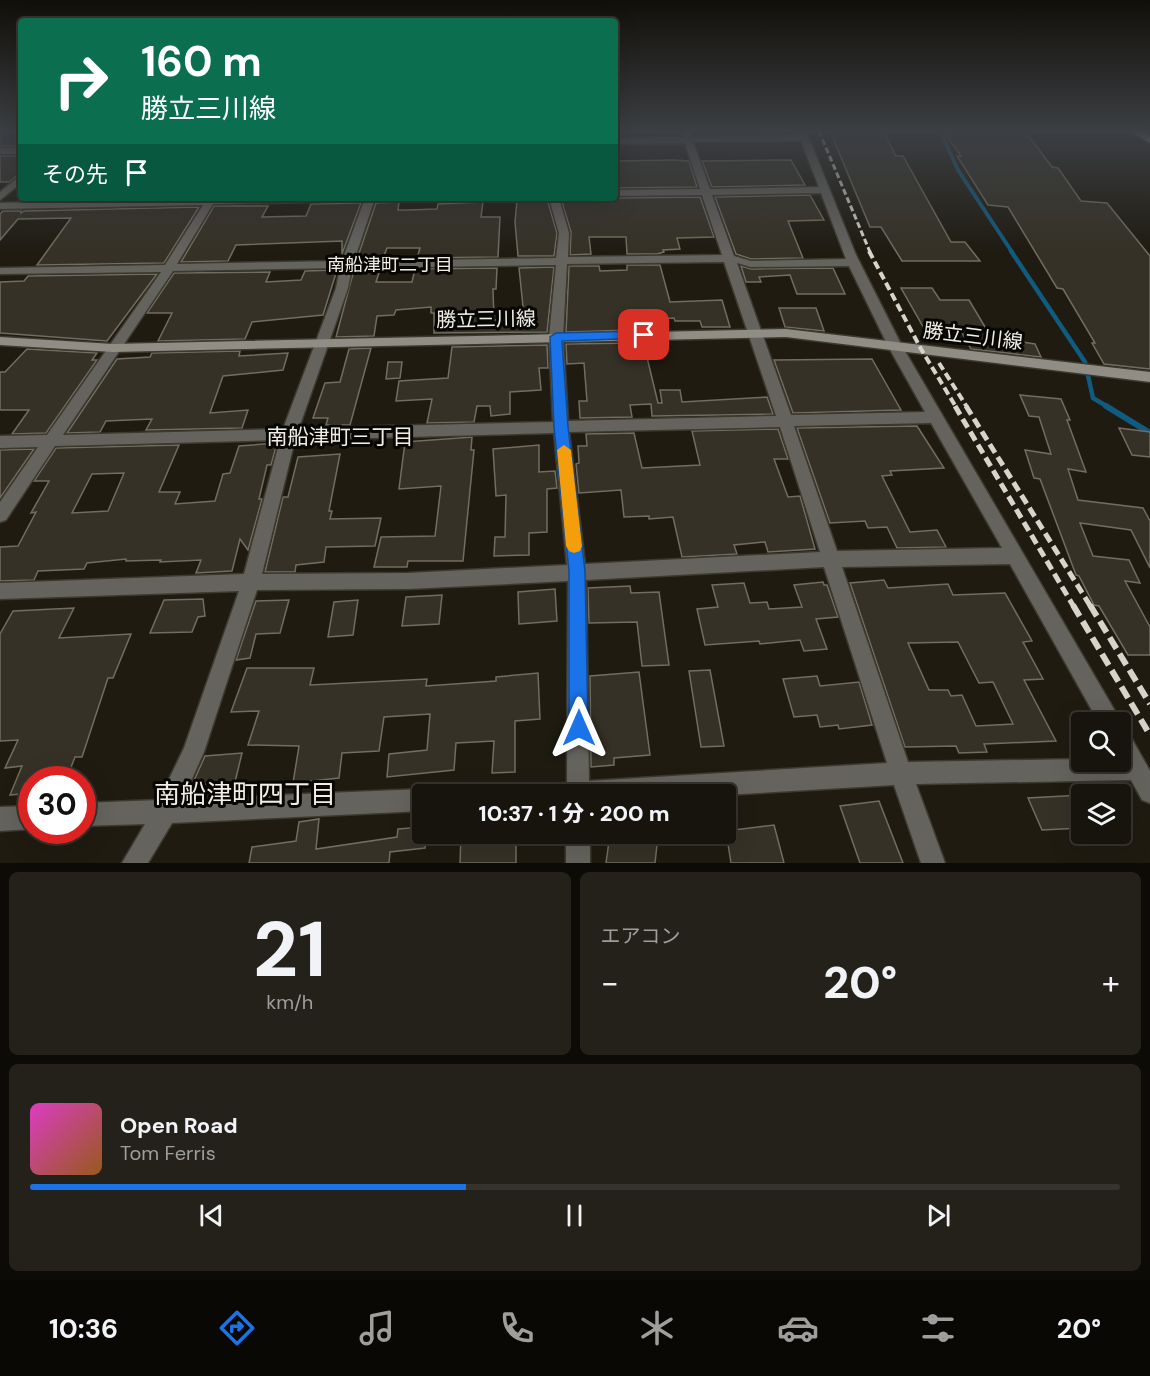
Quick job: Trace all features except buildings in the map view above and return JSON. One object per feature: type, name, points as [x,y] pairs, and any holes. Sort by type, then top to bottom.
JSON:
[{"type":"main road","name":"勝立三川線","points":[[0,341],[113,348],[786,333],[1150,377]]},
{"type":"street","points":[[698,171],[786,420],[901,773],[933,863]]},
{"type":"street","points":[[818,171],[855,262],[894,346],[1105,712]]},
{"type":"street","points":[[0,197],[18,181]]},
{"type":"street","points":[[618,193],[826,190]]},
{"type":"street","points":[[0,206],[151,201]]},
{"type":"street","points":[[0,515],[169,268],[211,201]]},
{"type":"street","points":[[134,863],[165,812],[193,753],[251,582],[289,434],[342,288],[347,264],[369,201]]},
{"type":"street","points":[[555,201],[564,233],[556,337],[561,427],[577,571],[578,784]]},
{"type":"street","points":[[0,271],[347,264],[563,263],[730,258],[751,264],[855,262]]},
{"type":"street","points":[[0,442],[935,417]]},
{"type":"street","points":[[0,591],[251,582],[408,580],[832,560],[1016,556]]},
{"type":"street","points":[[1131,759],[1150,792]]},
{"type":"street","points":[[732,784],[901,773],[1137,769]]},
{"type":"street","points":[[96,814],[412,801]]},
{"type":"street","points":[[0,819],[18,818]]},
{"type":"street","points":[[578,844],[578,863]]},
{"type":"waterway","points":[[959,171],[1012,252]]},
{"type":"waterway","points":[[1011,251],[1085,362],[1093,398],[1108,407]]},
{"type":"waterway","points":[[1106,406],[1150,433]]},
{"type":"railway","points":[[836,171],[870,252]]},
{"type":"railway","points":[[869,251],[921,349],[956,407]]},
{"type":"railway","points":[[939,363],[967,407]]},
{"type":"railway","points":[[955,406],[1074,607]]},
{"type":"railway","points":[[966,406],[1091,607]]},
{"type":"railway","points":[[1073,605],[1150,735]]},
{"type":"railway","points":[[1090,605],[1150,704]]},
{"type":"slow traffic","points":[[564,450],[574,546]]},
{"type":"district","name":"南船津町二丁目","points":[[390,265]]},
{"type":"district","name":"南船津町三丁目","points":[[340,437]]},
{"type":"district","name":"南船津町四丁目","points":[[245,794]]},
{"type":"route","points":[[579,728],[577,571],[561,427],[556,337],[644,335]]}]
